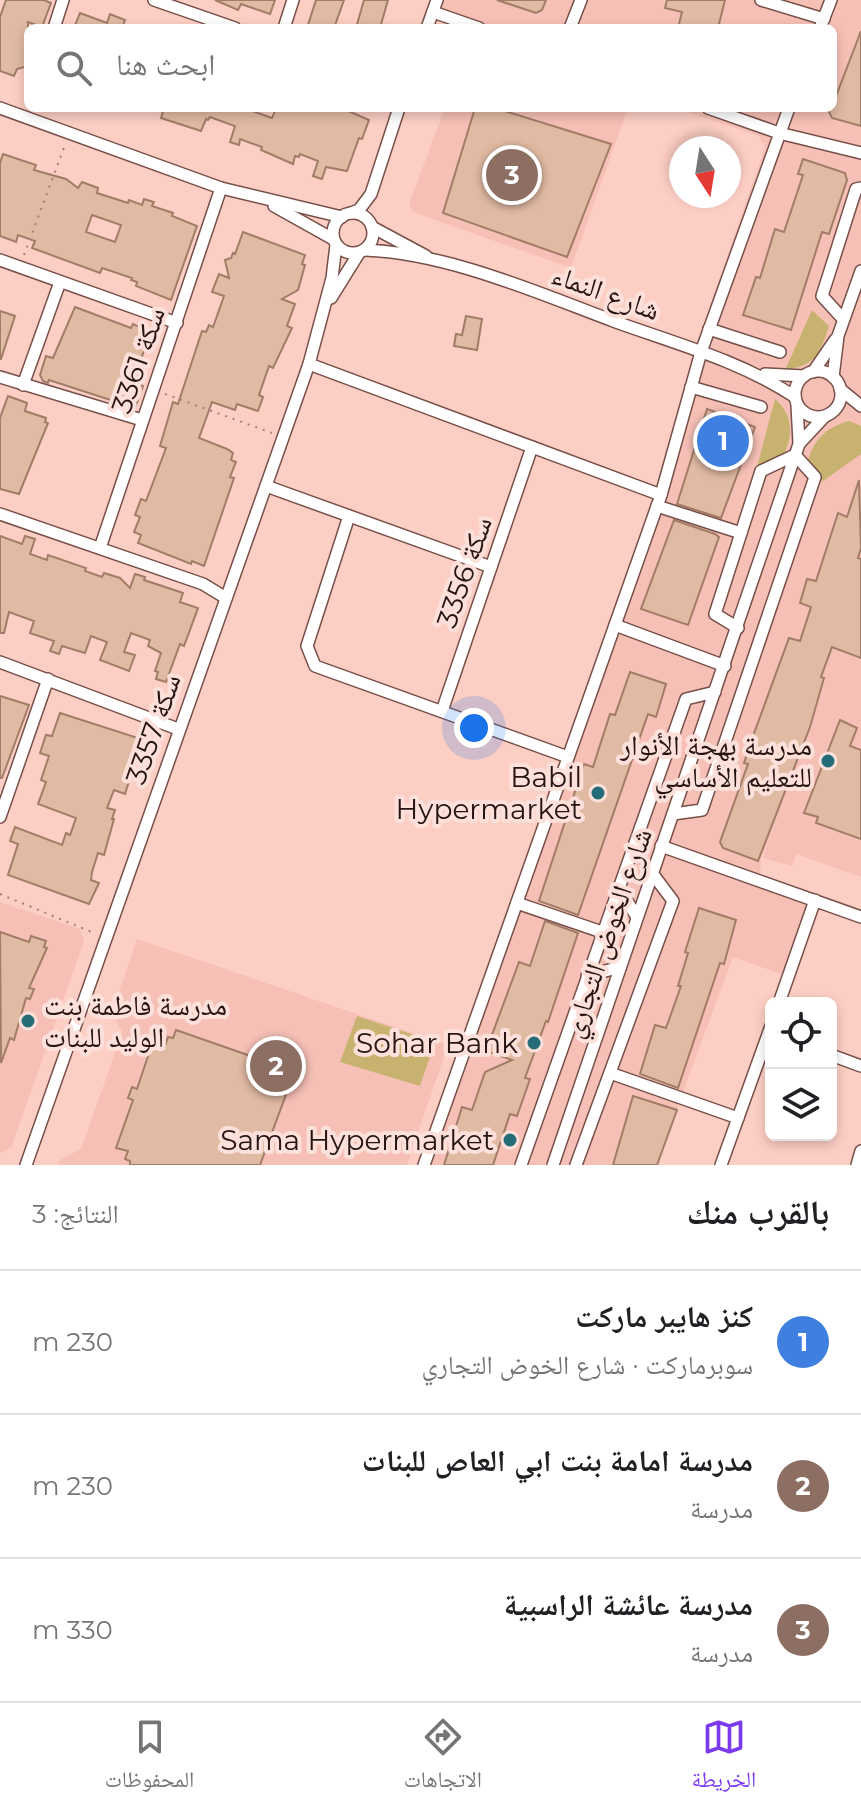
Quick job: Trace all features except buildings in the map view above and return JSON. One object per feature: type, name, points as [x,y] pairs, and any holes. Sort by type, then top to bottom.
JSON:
[{"type":"street","points":[[55,24],[63,0]]},
{"type":"street","points":[[285,24],[293,0]]},
{"type":"street","points":[[572,24],[581,0]]},
{"type":"street","points":[[761,0],[822,23],[831,0]]},
{"type":"street","points":[[159,1],[224,24]]},
{"type":"street","points":[[435,6],[471,24]]},
{"type":"street","points":[[0,108],[24,112]]},
{"type":"street","points":[[26,112],[70,132],[221,188],[345,215],[360,214],[371,225]]},
{"type":"street","points":[[259,198],[335,242],[346,253],[362,252],[372,240],[371,194],[398,112]]},
{"type":"street","points":[[719,112],[779,133],[861,153]]},
{"type":"street","points":[[424,1165],[659,501],[701,352],[787,112]]},
{"type":"street","name":"سكة 3361","points":[[100,548],[221,188]]},
{"type":"street","points":[[843,319],[822,296],[856,189],[861,188]]},
{"type":"street","points":[[335,242],[334,226],[345,215],[359,210],[371,194]]},
{"type":"street","name":"شارع النماء","points":[[371,225],[437,261]]},
{"type":"street","name":"سكة 3357","points":[[26,1165],[309,364],[325,309],[335,242]]},
{"type":"street","name":"شارع النماء","points":[[362,252],[437,261],[509,283],[757,373],[791,377],[809,374]]},
{"type":"street","name":"سكة 3357","points":[[325,309],[362,252]]},
{"type":"street","points":[[0,260],[177,323]]},
{"type":"street","points":[[833,377],[838,336],[861,271]]},
{"type":"street","points":[[23,385],[60,282]]},
{"type":"street","points":[[709,329],[780,352]]},
{"type":"street","points":[[838,336],[795,389],[796,401],[808,415],[824,417],[839,404],[840,389]]},
{"type":"street","points":[[309,364],[532,447],[741,533]]},
{"type":"street","points":[[809,374],[820,371],[833,377],[840,389],[861,409]]},
{"type":"street","name":"شارع النماء","points":[[757,373],[796,401]]},
{"type":"street","points":[[0,377],[142,420]]},
{"type":"street","points":[[691,387],[761,407]]},
{"type":"street","name":"شارع الخوض التجاري","points":[[553,1165],[797,449],[796,401]]},
{"type":"street","points":[[835,410],[861,409]]},
{"type":"street","name":"شارع الخوض التجاري","points":[[797,449],[824,417]]},
{"type":"street","name":"سكة 3356","points":[[442,711],[532,447]]},
{"type":"street","points":[[673,814],[702,810],[815,477],[797,449],[761,471],[715,614],[738,628]]},
{"type":"street","points":[[266,486],[491,567]]},
{"type":"street","points":[[0,514],[203,584],[226,598]]},
{"type":"street","points":[[349,516],[307,646],[315,666],[568,757]]},
{"type":"street","points":[[615,625],[725,666]]},
{"type":"street","points":[[0,662],[178,729]]},
{"type":"street","points":[[0,816],[48,679]]},
{"type":"street","points":[[521,1165],[686,699],[715,692]]},
{"type":"street","points":[[661,846],[861,917]]},
{"type":"street","points":[[576,1165],[673,901],[652,873]]},
{"type":"street","points":[[618,887],[637,917]]},
{"type":"street","points":[[781,997],[815,900]]},
{"type":"street","points":[[517,903],[602,932]]},
{"type":"street","points":[[587,976],[620,967]]},
{"type":"street","points":[[721,1165],[765,1044]]},
{"type":"street","points":[[837,1057],[861,1066]]},
{"type":"street","points":[[610,1073],[738,1118]]},
{"type":"street","points":[[857,1165],[861,1151]]},
{"type":"path","points":[[19,267],[70,132]]},
{"type":"path","points":[[153,389],[283,437]]},
{"type":"path","points":[[0,894],[106,938]]},
{"type":"shaded area","points":[[437,0],[861,0],[861,584],[834,648],[861,658],[861,877],[796,854],[792,866],[763,858],[770,837],[761,858],[760,874],[822,896],[795,979],[733,957],[656,1165],[419,1165],[617,609],[709,329],[710,306],[765,147],[759,136],[688,112],[837,112],[837,24],[468,24],[433,12]]},
{"type":"shaded area","points":[[444,112],[627,112],[571,268],[413,212],[409,204]]},
{"type":"shaded area","points":[[812,310],[829,326],[823,344],[810,361],[785,370]]},
{"type":"shaded area","points":[[775,399],[789,419],[789,441],[783,457],[757,467]]},
{"type":"shaded area","points":[[849,421],[861,426],[861,454],[823,481],[815,477],[807,464],[813,448],[827,431]]},
{"type":"shaded area","name":"مدرسة فاطمة بنت الوليد للبنات","points":[[0,902],[80,929],[84,941],[11,1148],[0,1153]]},
{"type":"shaded area","points":[[137,939],[448,1045],[407,1165],[58,1165],[60,1160],[81,1149],[103,1087],[122,1032],[112,1012]]},
{"type":"shaded area","points":[[357,1016],[435,1042],[420,1086],[340,1062]]},
{"type":"place","name":"مدرسة عائشة الراسبية","points":[[512,175]]},
{"type":"place","name":"كنز هايبر ماركت","points":[[723,441]]},
{"type":"place","name":"مدرسة بهجة الأنوار للتعليم الأساسي","points":[[828,761]]},
{"type":"place","name":"Babil Hypermarket","points":[[598,793]]},
{"type":"place","name":"مدرسة فاطمة بنت الوليد للبنات","points":[[28,1021]]},
{"type":"place","name":"Sohar Bank","points":[[534,1043]]},
{"type":"place","name":"مدرسة امامة بنت ابي العاص للبنات","points":[[276,1066]]},
{"type":"place","name":"Sama Hypermarket","points":[[510,1140]]}]
